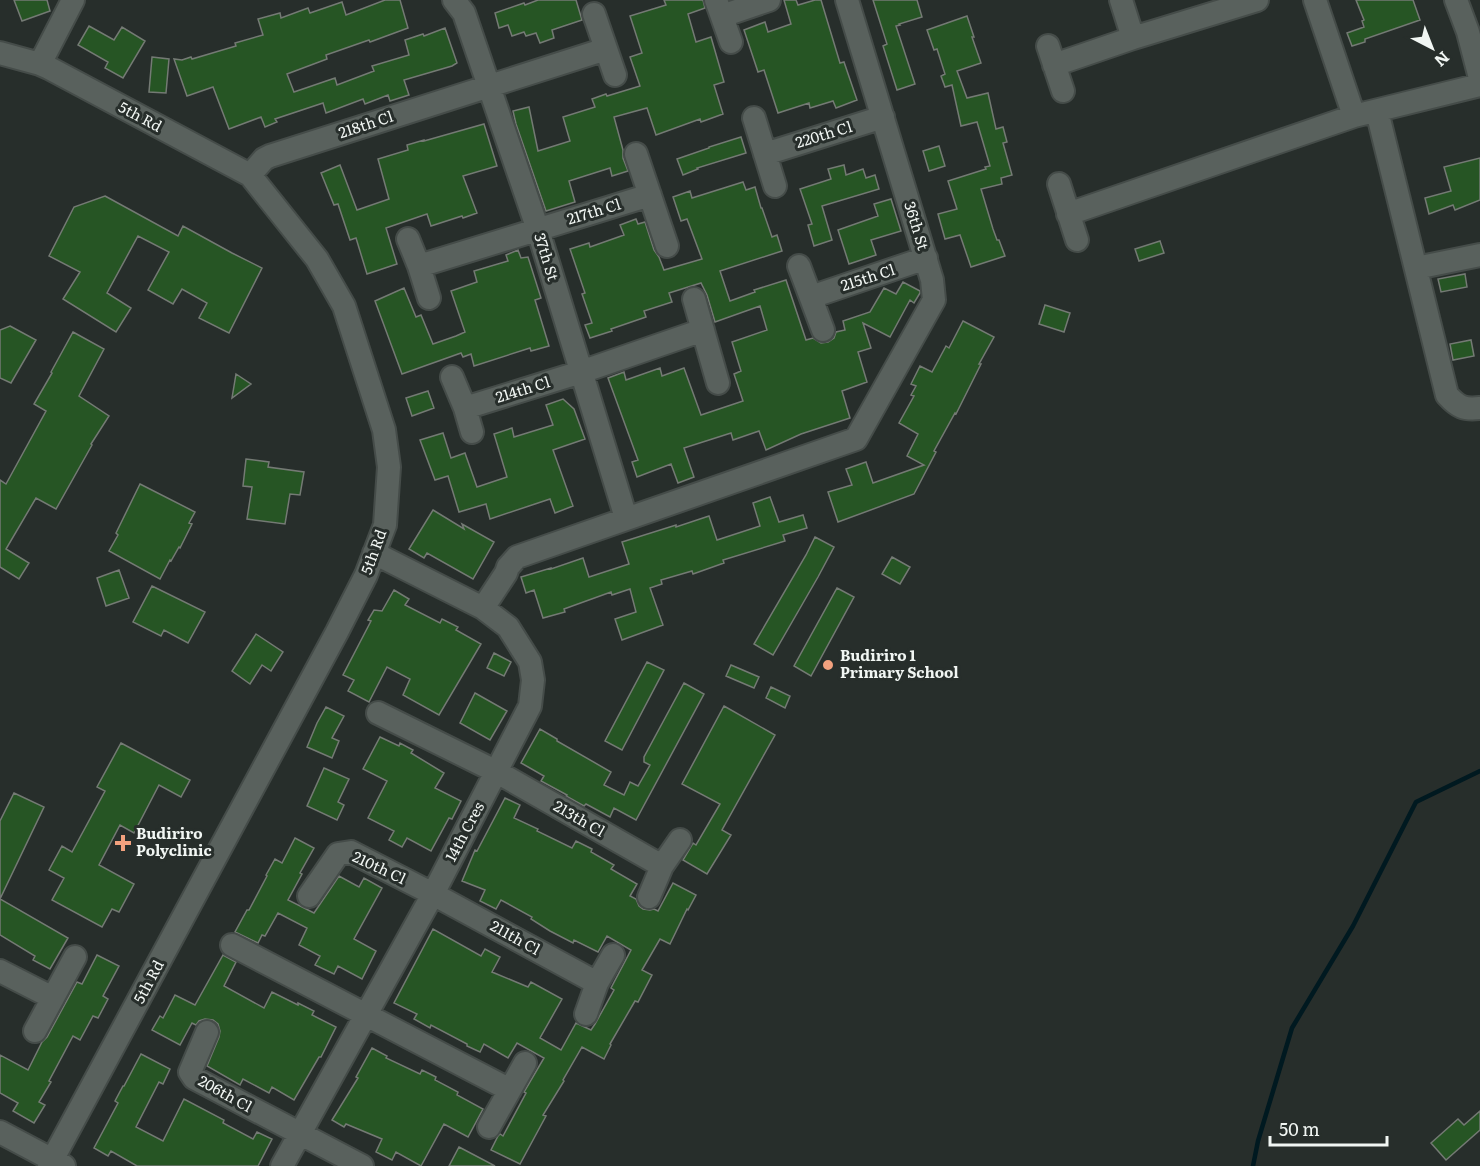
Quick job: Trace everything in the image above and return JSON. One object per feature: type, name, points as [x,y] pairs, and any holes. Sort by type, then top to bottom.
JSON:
[{"type":"street","points":[[40,64],[73,0]]},
{"type":"street","name":"37th St","points":[[454,0],[464,13],[538,230],[626,518]]},
{"type":"street","points":[[731,42],[719,8],[769,0]]},
{"type":"street","name":"36th St","points":[[626,518],[856,439],[934,300],[926,258],[847,0]]},
{"type":"street","points":[[1121,0],[1133,38]]},
{"type":"street","points":[[1063,92],[1051,56],[1133,38],[1257,0]]},
{"type":"street","points":[[1315,0],[1354,116]]},
{"type":"street","points":[[1456,0],[1480,78]]},
{"type":"street","points":[[594,14],[615,75]]},
{"type":"street","name":"218th Cl","points":[[250,175],[264,159],[270,156],[606,49]]},
{"type":"street","name":"5th Rd","points":[[0,52],[40,64],[250,175],[317,259],[344,306],[384,430],[389,467],[385,525],[366,575],[55,1164]]},
{"type":"street","points":[[1068,214],[1354,116],[1480,85]]},
{"type":"street","points":[[1377,111],[1447,395],[1454,403],[1465,409],[1480,408]]},
{"type":"street","name":"220th Cl","points":[[765,154],[883,117]]},
{"type":"street","points":[[754,118],[775,186]]},
{"type":"street","points":[[636,154],[667,246]]},
{"type":"street","points":[[1059,184],[1077,240]]},
{"type":"street","name":"217th Cl","points":[[419,266],[650,195]]},
{"type":"street","points":[[408,238],[429,298]]},
{"type":"street","points":[[1416,268],[1480,255]]},
{"type":"street","name":"215th Cl","points":[[811,297],[926,258]]},
{"type":"street","points":[[799,266],[823,330]]},
{"type":"street","points":[[694,299],[718,382]]},
{"type":"street","name":"214th Cl","points":[[465,408],[581,372],[703,330]]},
{"type":"street","points":[[452,376],[472,432]]},
{"type":"street","points":[[483,608],[508,567],[517,557],[626,518]]},
{"type":"street","name":"14th Cres","points":[[282,1166],[433,894],[497,772],[530,706],[534,680],[530,662],[508,627],[483,608],[374,552]]},
{"type":"street","name":"213th Cl","points":[[378,713],[497,772],[662,866]]},
{"type":"street","points":[[649,897],[662,866],[680,840]]},
{"type":"street","name":"210th Cl","points":[[309,896],[338,854],[351,852],[433,894]]},
{"type":"street","name":"211th Cl","points":[[433,894],[597,983]]},
{"type":"street","points":[[232,945],[510,1090]]},
{"type":"street","points":[[586,1014],[597,983],[613,955]]},
{"type":"street","points":[[35,1031],[75,957]]},
{"type":"street","points":[[0,970],[53,998]]},
{"type":"street","name":"206th Cl","points":[[207,1032],[190,1072],[194,1078],[300,1134]]},
{"type":"street","points":[[489,1127],[525,1063]]},
{"type":"street","points":[[0,1132],[55,1164]]},
{"type":"street","points":[[300,1134],[362,1166]]},
{"type":"building","points":[[14,0],[47,0],[50,11],[22,21]]},
{"type":"building","points":[[385,0],[400,0],[408,28],[326,55],[327,59],[287,74],[294,92],[335,78],[337,85],[374,71],[372,66],[409,55],[405,40],[445,28],[457,63],[404,80],[409,95],[390,101],[388,95],[365,104],[363,99],[326,113],[323,103],[275,119],[277,122],[265,127],[261,117],[229,129],[213,87],[187,96],[174,59],[182,60],[191,57],[192,59],[263,35],[258,19],[280,13],[281,18],[308,8],[310,13],[342,2],[346,15]]},
{"type":"building","points":[[538,0],[576,0],[582,20],[552,30],[554,38],[540,43],[536,33],[526,36],[524,32],[512,36],[508,25],[499,28],[495,13]]},
{"type":"building","points":[[664,0],[703,0],[705,8],[688,14],[696,42],[711,37],[724,82],[714,85],[723,114],[701,122],[700,119],[656,135],[647,108],[614,117],[628,171],[612,176],[610,168],[569,181],[575,202],[546,211],[513,111],[529,107],[538,151],[570,141],[563,117],[595,107],[592,99],[640,86],[630,57],[642,53],[630,16],[666,5]]},
{"type":"building","points":[[784,0],[796,0],[798,5],[821,0],[840,63],[844,62],[857,100],[836,108],[833,101],[810,108],[809,103],[778,113],[764,70],[758,72],[744,30],[765,22],[768,32],[791,24]]},
{"type":"building","points":[[873,0],[917,0],[922,17],[896,26],[915,84],[897,90],[883,46],[887,44]]},
{"type":"building","points":[[1356,0],[1413,0],[1420,20],[1365,39],[1365,42],[1352,46],[1347,33],[1364,27],[1362,21],[1364,20]]},
{"type":"building","points":[[967,16],[981,63],[957,71],[967,98],[988,93],[996,129],[1003,127],[1007,142],[1003,143],[1012,175],[1001,178],[1002,184],[981,189],[993,229],[1005,256],[971,267],[960,235],[945,239],[938,214],[957,209],[948,181],[990,166],[977,122],[961,126],[952,85],[945,87],[941,76],[945,74],[937,49],[934,50],[927,30]]},
{"type":"building","points":[[89,26],[114,40],[122,27],[145,41],[123,78],[105,68],[108,62],[78,45]]},
{"type":"building","points":[[152,57],[169,59],[166,93],[149,92]]},
{"type":"building","points":[[484,124],[497,166],[463,176],[477,213],[431,226],[427,214],[386,228],[397,264],[367,274],[356,238],[350,240],[338,204],[334,205],[321,173],[340,165],[357,210],[389,199],[378,159],[408,150],[407,145]]},
{"type":"building","points":[[741,137],[746,153],[697,168],[683,175],[677,159]]},
{"type":"building","points":[[939,146],[945,166],[929,171],[923,151]]},
{"type":"building","points":[[1480,158],[1480,200],[1455,210],[1453,205],[1429,214],[1425,198],[1451,191],[1444,167]]},
{"type":"building","points":[[844,165],[846,175],[863,169],[866,178],[875,175],[879,189],[822,206],[832,240],[814,246],[808,225],[812,224],[800,189],[831,179],[828,169]]},
{"type":"building","points":[[743,182],[746,190],[755,187],[772,237],[777,235],[782,251],[720,271],[730,301],[755,292],[754,290],[786,280],[806,340],[813,338],[821,343],[834,338],[836,332],[845,330],[843,321],[870,312],[884,288],[896,294],[903,282],[920,293],[914,303],[910,300],[890,337],[863,323],[871,348],[858,352],[867,382],[842,391],[850,418],[801,434],[766,450],[759,431],[733,440],[731,433],[684,448],[694,477],[678,483],[671,464],[637,477],[632,462],[638,460],[608,378],[624,372],[626,380],[660,368],[662,376],[684,368],[701,415],[743,401],[734,374],[741,371],[732,342],[767,330],[760,306],[715,322],[701,283],[669,293],[672,302],[644,311],[646,317],[590,338],[585,325],[592,323],[582,294],[585,293],[570,249],[589,243],[590,247],[624,235],[620,225],[636,219],[638,224],[645,222],[654,250],[664,270],[702,259],[687,219],[681,221],[673,197],[690,191],[692,198]]},
{"type":"building","points":[[105,196],[178,236],[183,226],[262,268],[229,333],[199,318],[207,303],[182,289],[173,304],[148,290],[169,252],[138,236],[107,293],[131,308],[116,332],[63,299],[80,272],[49,256],[74,207]]},
{"type":"building","points":[[891,199],[901,231],[871,240],[876,255],[849,264],[838,230],[878,216],[874,204]]},
{"type":"building","points":[[1160,241],[1164,253],[1139,261],[1135,249]]},
{"type":"building","points":[[518,250],[521,258],[528,257],[541,298],[535,300],[549,346],[531,351],[530,348],[474,366],[471,354],[463,357],[461,353],[402,374],[375,301],[404,288],[416,317],[421,315],[433,344],[456,336],[465,332],[451,291],[477,282],[474,271],[508,261],[506,255]]},
{"type":"building","points":[[1465,274],[1467,287],[1441,292],[1438,279]]},
{"type":"building","points":[[1045,305],[1070,313],[1064,332],[1039,324]]},
{"type":"building","points":[[963,321],[994,337],[914,494],[838,522],[828,492],[852,485],[846,469],[866,462],[873,483],[924,465],[907,456],[918,434],[899,423],[914,396],[911,395],[916,386],[911,384],[920,366],[932,372],[946,346],[949,348]]},
{"type":"building","points":[[10,326],[36,340],[11,383],[0,378],[0,330]]},
{"type":"building","points":[[73,332],[104,349],[79,396],[109,416],[56,509],[36,498],[6,549],[29,563],[19,579],[0,567],[0,480],[6,484],[46,411],[34,404]]},
{"type":"building","points":[[1471,340],[1474,356],[1453,360],[1450,344]]},
{"type":"building","points":[[236,374],[251,384],[232,398]]},
{"type":"building","points":[[428,391],[434,408],[412,416],[406,398]]},
{"type":"building","points":[[563,399],[574,409],[585,439],[553,450],[573,506],[555,513],[550,499],[490,519],[486,504],[459,512],[448,476],[435,480],[420,440],[443,433],[451,458],[465,453],[477,487],[507,477],[494,434],[512,428],[514,437],[553,425],[546,405]]},
{"type":"building","points":[[246,459],[269,462],[268,467],[304,472],[300,495],[290,494],[285,524],[247,519],[252,487],[243,486]]},
{"type":"building","points":[[140,484],[195,512],[189,523],[192,524],[180,548],[170,560],[160,579],[109,551]]},
{"type":"building","points":[[770,497],[779,522],[803,515],[807,528],[783,535],[785,541],[723,560],[724,563],[693,574],[692,571],[661,580],[662,584],[650,588],[663,625],[622,640],[615,619],[636,612],[630,589],[612,595],[611,592],[564,609],[565,612],[543,618],[534,590],[526,593],[521,577],[583,558],[589,577],[629,564],[622,542],[676,525],[676,527],[709,516],[717,540],[760,526],[753,503]]},
{"type":"building","points":[[433,510],[464,529],[462,524],[494,542],[473,579],[427,553],[424,558],[409,549]]},
{"type":"building","points":[[815,537],[834,547],[773,655],[754,644]]},
{"type":"building","points":[[892,557],[910,567],[900,584],[882,574]]},
{"type":"building","points":[[119,570],[129,598],[106,606],[97,578]]},
{"type":"building","points":[[152,586],[205,612],[188,643],[164,630],[161,636],[133,622]]},
{"type":"building","points":[[837,588],[854,597],[811,676],[794,666]]},
{"type":"building","points":[[394,590],[409,599],[405,605],[440,623],[442,619],[458,627],[456,630],[481,644],[439,715],[403,695],[410,679],[387,667],[369,702],[348,691],[354,680],[343,675],[371,621],[368,620],[374,610],[382,611]]},
{"type":"building","points":[[256,634],[283,652],[271,671],[262,665],[250,684],[232,671]]},
{"type":"building","points":[[494,653],[511,662],[504,676],[487,668]]},
{"type":"building","points":[[647,662],[664,670],[622,750],[605,741]]},
{"type":"building","points":[[731,665],[759,677],[754,688],[726,676]]},
{"type":"building","points":[[684,683],[704,694],[636,820],[614,808],[610,817],[586,804],[584,806],[541,781],[544,776],[521,763],[540,729],[611,772],[604,785],[624,795],[630,782],[638,786],[650,765],[644,762],[644,757]]},
{"type":"building","points":[[771,687],[790,696],[785,708],[766,698]]},
{"type":"building","points":[[475,693],[507,711],[490,740],[460,723]]},
{"type":"building","points":[[724,706],[775,735],[722,830],[731,835],[707,874],[683,860],[693,843],[696,845],[720,804],[682,784]]},
{"type":"building","points":[[326,707],[344,716],[332,738],[339,741],[332,758],[307,747]]},
{"type":"building","points":[[380,737],[413,750],[411,753],[444,773],[435,788],[461,801],[431,851],[407,838],[402,847],[389,840],[394,831],[368,818],[387,781],[363,769]]},
{"type":"building","points":[[121,743],[190,780],[181,797],[159,785],[134,833],[120,825],[99,865],[134,884],[119,912],[112,909],[102,927],[52,900],[64,878],[49,870],[62,846],[72,852],[105,791],[97,787]]},
{"type":"building","points":[[324,768],[349,779],[338,802],[344,805],[337,820],[307,806]]},
{"type":"building","points":[[14,793],[44,807],[0,899],[0,821]]},
{"type":"building","points":[[505,798],[520,805],[514,818],[572,848],[576,841],[614,865],[611,869],[637,884],[630,896],[636,899],[643,909],[658,911],[673,883],[696,895],[670,944],[660,939],[642,970],[652,975],[638,1002],[635,1001],[610,1044],[604,1059],[582,1047],[543,1115],[546,1116],[520,1164],[491,1150],[498,1136],[500,1134],[503,1136],[526,1093],[524,1092],[544,1058],[517,1043],[508,1058],[484,1044],[480,1052],[431,1025],[430,1028],[414,1019],[417,1014],[394,1003],[433,929],[481,956],[485,949],[500,957],[492,972],[528,987],[531,982],[562,999],[540,1038],[561,1050],[576,1023],[591,1030],[614,990],[611,988],[631,950],[607,936],[598,952],[574,940],[573,943],[501,900],[496,909],[480,901],[485,890],[462,881],[475,850],[477,851]]},
{"type":"building","points":[[295,838],[314,848],[288,900],[314,913],[339,876],[359,887],[364,878],[382,888],[354,939],[376,951],[362,979],[338,966],[334,974],[315,965],[320,956],[299,945],[307,928],[278,913],[265,936],[262,935],[258,943],[235,932],[275,859],[282,863]]},
{"type":"building","points":[[0,899],[68,938],[50,969],[33,960],[35,956],[0,935]]},
{"type":"building","points":[[97,955],[119,966],[103,996],[108,999],[98,1018],[93,1016],[80,1040],[73,1036],[39,1102],[45,1105],[34,1123],[13,1111],[18,1103],[0,1093],[0,1055],[28,1070],[77,982],[82,984]]},
{"type":"building","points":[[223,955],[236,962],[224,986],[264,1008],[272,992],[314,1011],[312,1015],[336,1027],[321,1057],[294,1100],[272,1087],[269,1093],[243,1079],[240,1085],[207,1066],[220,1031],[218,1024],[213,1020],[205,1019],[196,1025],[192,1023],[180,1045],[152,1030],[160,1016],[163,1018],[175,995],[195,1005]]},
{"type":"building","points":[[372,1048],[387,1056],[386,1058],[420,1074],[422,1070],[436,1077],[435,1080],[458,1092],[457,1095],[483,1109],[468,1137],[444,1124],[421,1166],[396,1152],[392,1160],[376,1152],[382,1139],[346,1124],[344,1127],[332,1120],[358,1078],[356,1077]]},
{"type":"building","points":[[141,1054],[170,1069],[163,1084],[159,1082],[136,1127],[163,1141],[184,1099],[224,1120],[223,1123],[253,1139],[257,1132],[272,1139],[258,1166],[137,1166],[111,1151],[108,1156],[94,1148],[118,1103],[115,1101]]},
{"type":"building","points":[[1480,1111],[1480,1130],[1446,1160],[1431,1143],[1458,1119],[1464,1125]]},
{"type":"building","points":[[459,1147],[495,1166],[449,1166]]},
{"type":"waterway","points":[[1253,1166],[1258,1141],[1292,1028],[1353,926],[1416,802],[1480,771]]},
{"type":"place","name":"Budiriro 1 Primary School","points":[[828,665]]},
{"type":"place","name":"Budiriro Polyclinic","points":[[123,843]]}]
